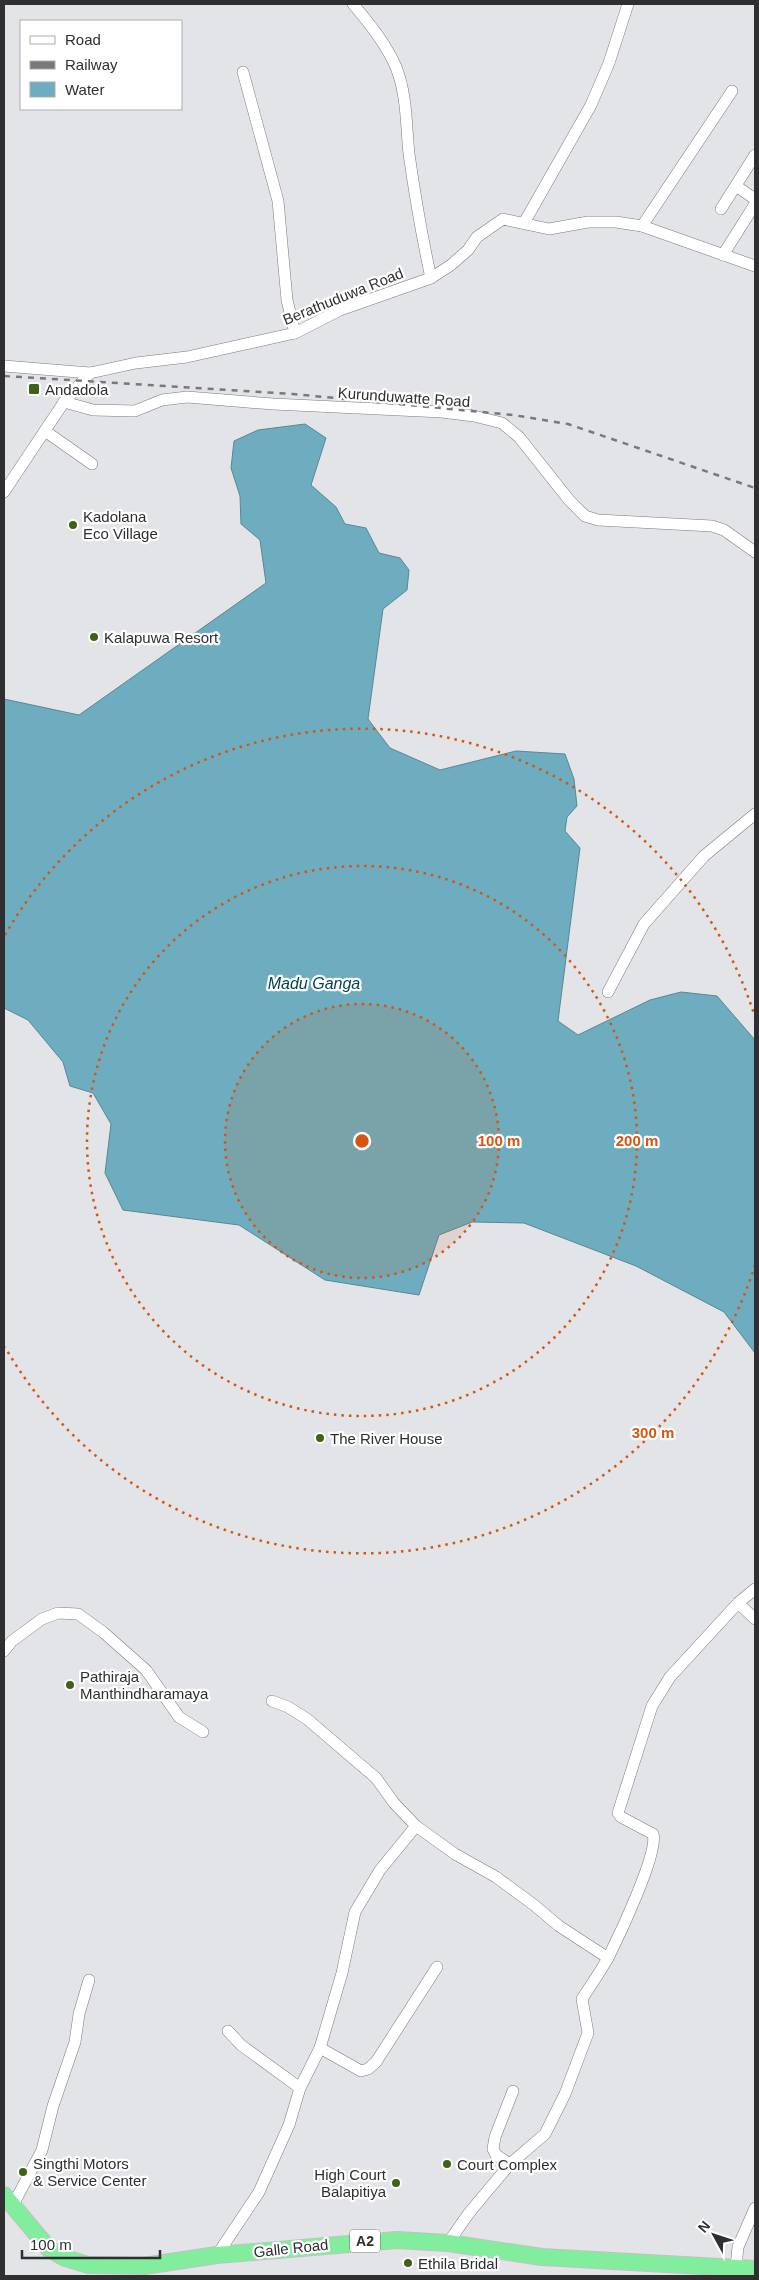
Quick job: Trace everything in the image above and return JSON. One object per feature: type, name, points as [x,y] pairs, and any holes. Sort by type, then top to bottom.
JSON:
[{"type":"highway","name":"Galle Road","points":[[8,2200],[49,2249],[65,2258],[88,2264],[144,2266],[217,2255],[391,2240],[448,2243],[542,2257],[755,2269]]},
{"type":"street","points":[[353,4],[386,49],[400,80],[405,98],[416,202],[431,278]]},
{"type":"street","points":[[524,224],[591,105],[609,63],[628,4]]},
{"type":"street","points":[[243,72],[278,201],[286,290],[295,333]]},
{"type":"street","points":[[642,226],[732,91]]},
{"type":"street","points":[[720,209],[755,155]]},
{"type":"street","points":[[736,186],[755,199]]},
{"type":"street","points":[[722,255],[755,204]]},
{"type":"street","name":"Berathuduwa Road","points":[[4,366],[90,373],[136,363],[187,357],[295,333],[340,310],[431,278],[451,265],[468,250],[477,237],[503,219],[549,229],[588,222],[616,222],[642,226],[755,266]]},
{"type":"street","points":[[4,492],[64,402],[90,373]]},
{"type":"street","name":"Kurunduwatte Road","points":[[64,402],[93,410],[135,411],[162,400],[187,397],[273,404],[442,412],[474,416],[502,423],[519,437],[585,516],[598,520],[712,526],[724,530],[755,552]]},
{"type":"street","points":[[45,431],[92,464]]},
{"type":"street","points":[[608,992],[644,924],[704,856],[755,814]]},
{"type":"street","points":[[448,2243],[469,2212],[510,2164],[545,2134],[565,2094],[588,2032],[582,1999],[608,1958],[631,1909],[655,1840],[653,1834],[618,1814],[652,1706],[670,1676],[738,1603],[755,1589]]},
{"type":"street","points":[[738,1603],[755,1619]]},
{"type":"street","points":[[4,1651],[12,1641],[42,1619],[58,1613],[78,1614],[146,1670],[179,1717],[203,1732]]},
{"type":"street","points":[[272,1701],[288,1707],[308,1719],[376,1778],[406,1817],[416,1826],[455,1854],[502,1881],[559,1926],[608,1958]]},
{"type":"street","points":[[217,2255],[259,2192],[289,2125],[300,2088],[320,2048],[342,1973],[355,1912],[380,1870],[416,1826]]},
{"type":"street","points":[[320,2048],[361,2071],[368,2069],[376,2062],[437,1967]]},
{"type":"street","points":[[8,2200],[42,2150],[53,2106],[75,2042],[79,2014],[89,1980]]},
{"type":"street","points":[[228,2031],[241,2045],[300,2088]]},
{"type":"street","points":[[510,2164],[496,2155],[493,2149],[495,2137],[512,2091]]},
{"type":"street","points":[[736,2267],[738,2247],[755,2208]]},
{"type":"water","name":"Madu Ganga","points":[[305,424],[326,438],[311,485],[336,507],[345,524],[366,528],[379,553],[400,558],[409,570],[407,590],[383,609],[368,719],[390,748],[440,770],[516,751],[565,754],[574,779],[577,806],[567,817],[565,831],[580,848],[558,1021],[578,1035],[650,1000],[681,992],[717,996],[755,1040],[755,1353],[724,1312],[636,1266],[524,1223],[472,1222],[439,1235],[419,1295],[325,1280],[239,1225],[123,1210],[105,1173],[111,1124],[93,1093],[70,1086],[63,1062],[28,1020],[4,1008],[4,699],[79,715],[266,583],[260,540],[241,524],[240,496],[231,468],[234,441],[258,430]]},
{"type":"railway","points":[[4,376],[293,394],[513,415],[568,424],[755,488]]},
{"type":"place","name":"Andadola","points":[[34,389]]},
{"type":"place","name":"Kadolana Eco Village","points":[[73,525]]},
{"type":"place","name":"Kalapuwa Resort","points":[[94,637]]},
{"type":"place","name":"The River House","points":[[320,1438]]},
{"type":"place","name":"Pathiraja Manthindharamaya","points":[[70,1685]]},
{"type":"place","name":"Court Complex","points":[[447,2164]]},
{"type":"place","name":"Singthi Motors & Service Center","points":[[23,2172]]},
{"type":"place","name":"High Court Balapitiya","points":[[396,2183]]},
{"type":"place","name":"Ethila Bridal","points":[[408,2263]]}]
